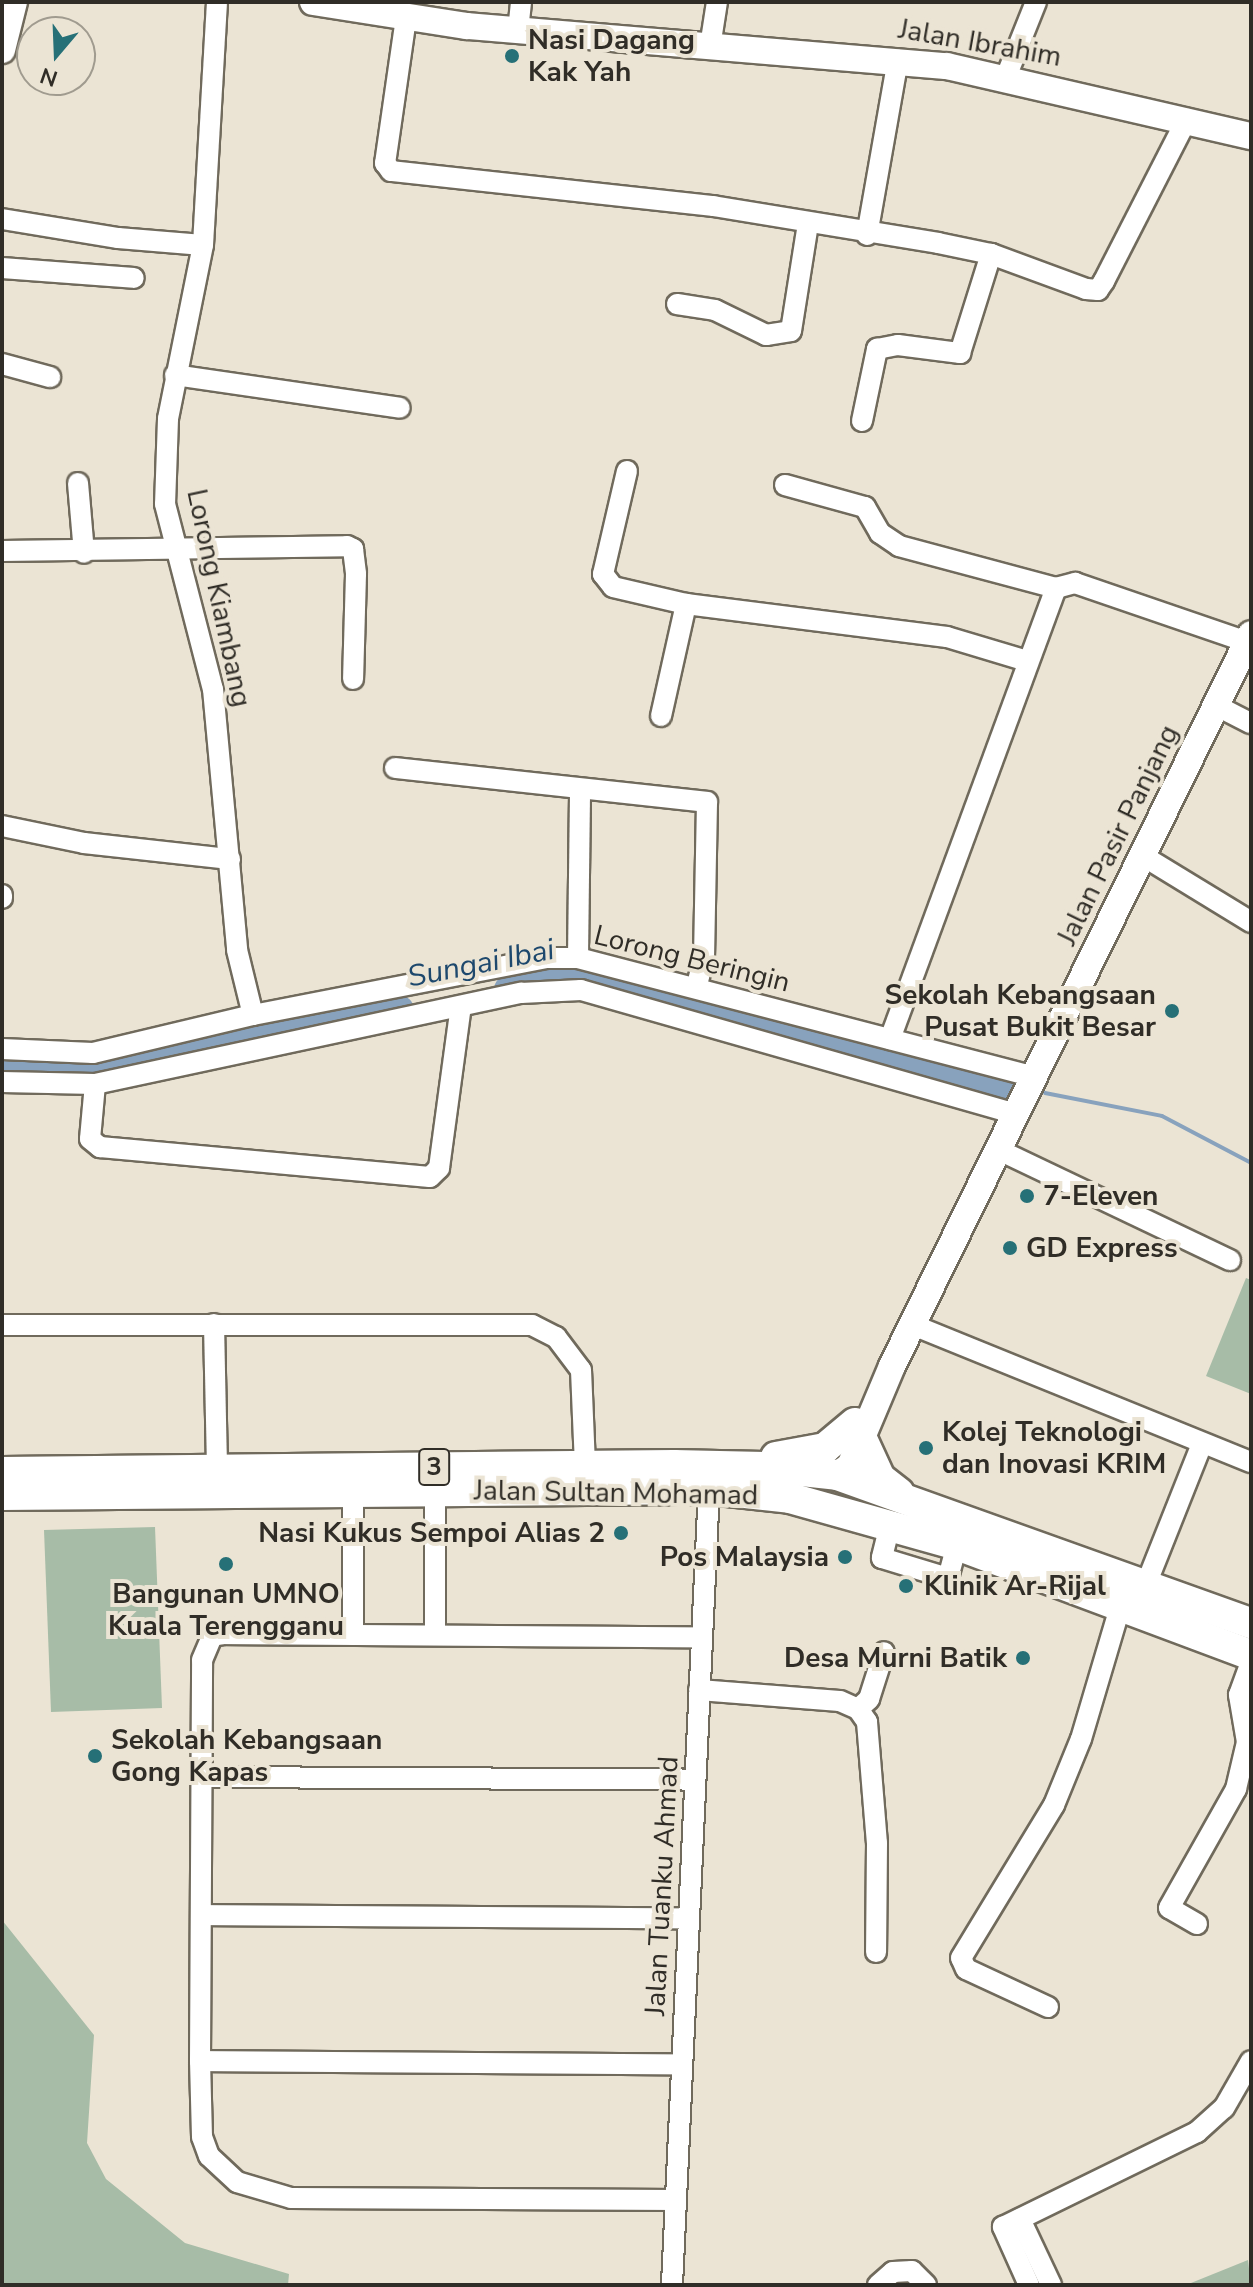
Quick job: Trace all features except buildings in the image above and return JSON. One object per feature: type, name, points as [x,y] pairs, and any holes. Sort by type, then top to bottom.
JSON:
[{"type":"highway","points":[[674,1465],[811,1453],[859,1432],[880,1478],[905,1498]]},
{"type":"highway","name":"Jalan Sultan Mohamad","points":[[2,1472],[674,1465],[765,1467],[837,1475],[905,1498],[1133,1595],[1251,1655]]},
{"type":"highway","points":[[709,1489],[818,1486],[837,1475],[849,1495],[957,1545]]},
{"type":"highway","name":"Jalan Sultan Mohamad","points":[[2,1495],[709,1489],[790,1498],[1133,1595],[1246,1623]]},
{"type":"main road","points":[[2,50],[14,2]]},
{"type":"main road","name":"Jalan Ibrahim","points":[[313,2],[406,18],[518,31],[898,60],[1006,77],[1251,136]]},
{"type":"main road","name":"Jalan Pasir Panjang","points":[[837,1475],[837,1459],[859,1432],[913,1325],[1249,638]]},
{"type":"street","name":"Lorong Kiambang","points":[[217,2],[203,245],[175,375],[165,453],[165,504],[213,689],[237,950],[253,1015]]},
{"type":"street","points":[[518,31],[521,2]]},
{"type":"street","points":[[710,47],[717,2]]},
{"type":"street","points":[[1006,77],[1036,2]]},
{"type":"street","points":[[406,18],[387,169],[713,206],[991,254],[1098,290],[1187,119]]},
{"type":"street","points":[[867,235],[898,60]]},
{"type":"street","points":[[2,219],[118,238],[203,245]]},
{"type":"street","points":[[677,304],[715,310],[766,335],[791,331],[808,224]]},
{"type":"street","points":[[862,421],[877,349],[898,345],[960,353],[991,254]]},
{"type":"street","points":[[2,268],[134,278]]},
{"type":"street","points":[[2,364],[50,377]]},
{"type":"street","points":[[175,375],[400,408]]},
{"type":"street","points":[[627,471],[604,581],[632,595],[947,637],[1027,661]]},
{"type":"street","points":[[78,483],[84,553]]},
{"type":"street","points":[[785,485],[865,507],[880,533],[899,546],[1056,588],[1075,583],[1249,638]]},
{"type":"street","points":[[2,551],[84,553],[353,549],[353,679]]},
{"type":"street","points":[[890,1039],[1056,588]]},
{"type":"street","points":[[661,716],[686,604]]},
{"type":"street","points":[[1217,706],[1251,723]]},
{"type":"street","points":[[395,768],[707,802],[704,957],[696,988]]},
{"type":"street","points":[[578,958],[580,789]]},
{"type":"street","points":[[2,826],[84,843],[230,859]]},
{"type":"street","points":[[1143,856],[1251,922]]},
{"type":"street","name":"Lorong Beringin","points":[[2,1049],[93,1053],[228,1041],[253,1015],[545,958],[578,958],[1035,1077]]},
{"type":"street","points":[[2,1082],[95,1084],[228,1041],[461,1006],[521,993],[581,990],[1016,1114]]},
{"type":"street","points":[[95,1084],[90,1139],[100,1147],[430,1177],[439,1168],[461,1006]]},
{"type":"street","points":[[999,1150],[1230,1260]]},
{"type":"street","points":[[214,1324],[217,1469]]},
{"type":"street","points":[[2,1325],[532,1325],[556,1337],[581,1370],[585,1465]]},
{"type":"street","points":[[913,1325],[1251,1462]]},
{"type":"street","points":[[1048,2007],[966,1969],[961,1958],[1054,1805],[1133,1595],[1202,1444]]},
{"type":"street","name":"Jalan Tuanku Ahmad","points":[[672,2285],[709,1489]]},
{"type":"street","points":[[435,1491],[435,1635]]},
{"type":"street","points":[[353,1492],[353,1635]]},
{"type":"street","points":[[676,2200],[291,2198],[261,2192],[237,2182],[209,2156],[202,2137],[200,2061],[202,1660],[212,1636],[702,1637]]},
{"type":"street","points":[[858,1709],[869,1699],[884,1652]]},
{"type":"street","points":[[1197,1924],[1169,1908],[1236,1789],[1247,1742],[1239,1695],[1251,1662]]},
{"type":"street","points":[[699,1690],[840,1701],[858,1709],[867,1722],[876,1952]]},
{"type":"street","points":[[202,1777],[695,1780]]},
{"type":"street","points":[[201,1915],[689,1918]]},
{"type":"street","points":[[200,2061],[682,2064]]},
{"type":"street","points":[[1011,2223],[1197,2132],[1224,2108],[1251,2061]]},
{"type":"street","points":[[1011,2223],[1029,2285]]},
{"type":"street","points":[[1011,2223],[1051,2285]]},
{"type":"street","points":[[878,2285],[893,2272],[912,2271],[926,2285]]},
{"type":"green space","points":[[1246,1278],[1251,1280],[1251,1394],[1206,1376]]},
{"type":"green space","points":[[155,1527],[162,1708],[51,1712],[44,1530]]},
{"type":"green space","points":[[2,1920],[94,2035],[87,2143],[106,2179],[185,2243],[289,2274],[288,2285],[2,2285]]},
{"type":"green space","points":[[1248,2260],[1251,2285],[1186,2285]]},
{"type":"waterway","name":"Sungai Ibai","points":[[507,989],[554,980],[593,980],[1012,1089]]},
{"type":"waterway","name":"Sungai Ibai","points":[[2,1068],[101,1071],[401,1009]]},
{"type":"waterway","points":[[1045,1093],[1162,1116],[1251,1163]]},
{"type":"place","name":"Nasi Dagang Kak Yah","points":[[512,56]]},
{"type":"place","name":"Sekolah Kebangsaan Pusat Bukit Besar","points":[[1172,1011]]},
{"type":"place","name":"7-Eleven","points":[[1027,1196]]},
{"type":"place","name":"GD Express","points":[[1010,1248]]},
{"type":"place","name":"Kolej Teknologi dan Inovasi KRIM","points":[[926,1448]]},
{"type":"place","name":"Nasi Kukus Sempoi Alias 2","points":[[621,1533]]},
{"type":"place","name":"Pos Malaysia","points":[[845,1557]]},
{"type":"place","name":"Bangunan UMNO Kuala Terengganu","points":[[226,1564]]},
{"type":"place","name":"Klinik Ar-Rijal","points":[[906,1586]]},
{"type":"place","name":"Desa Murni Batik","points":[[1023,1658]]},
{"type":"place","name":"Sekolah Kebangsaan Gong Kapas","points":[[95,1756]]}]
